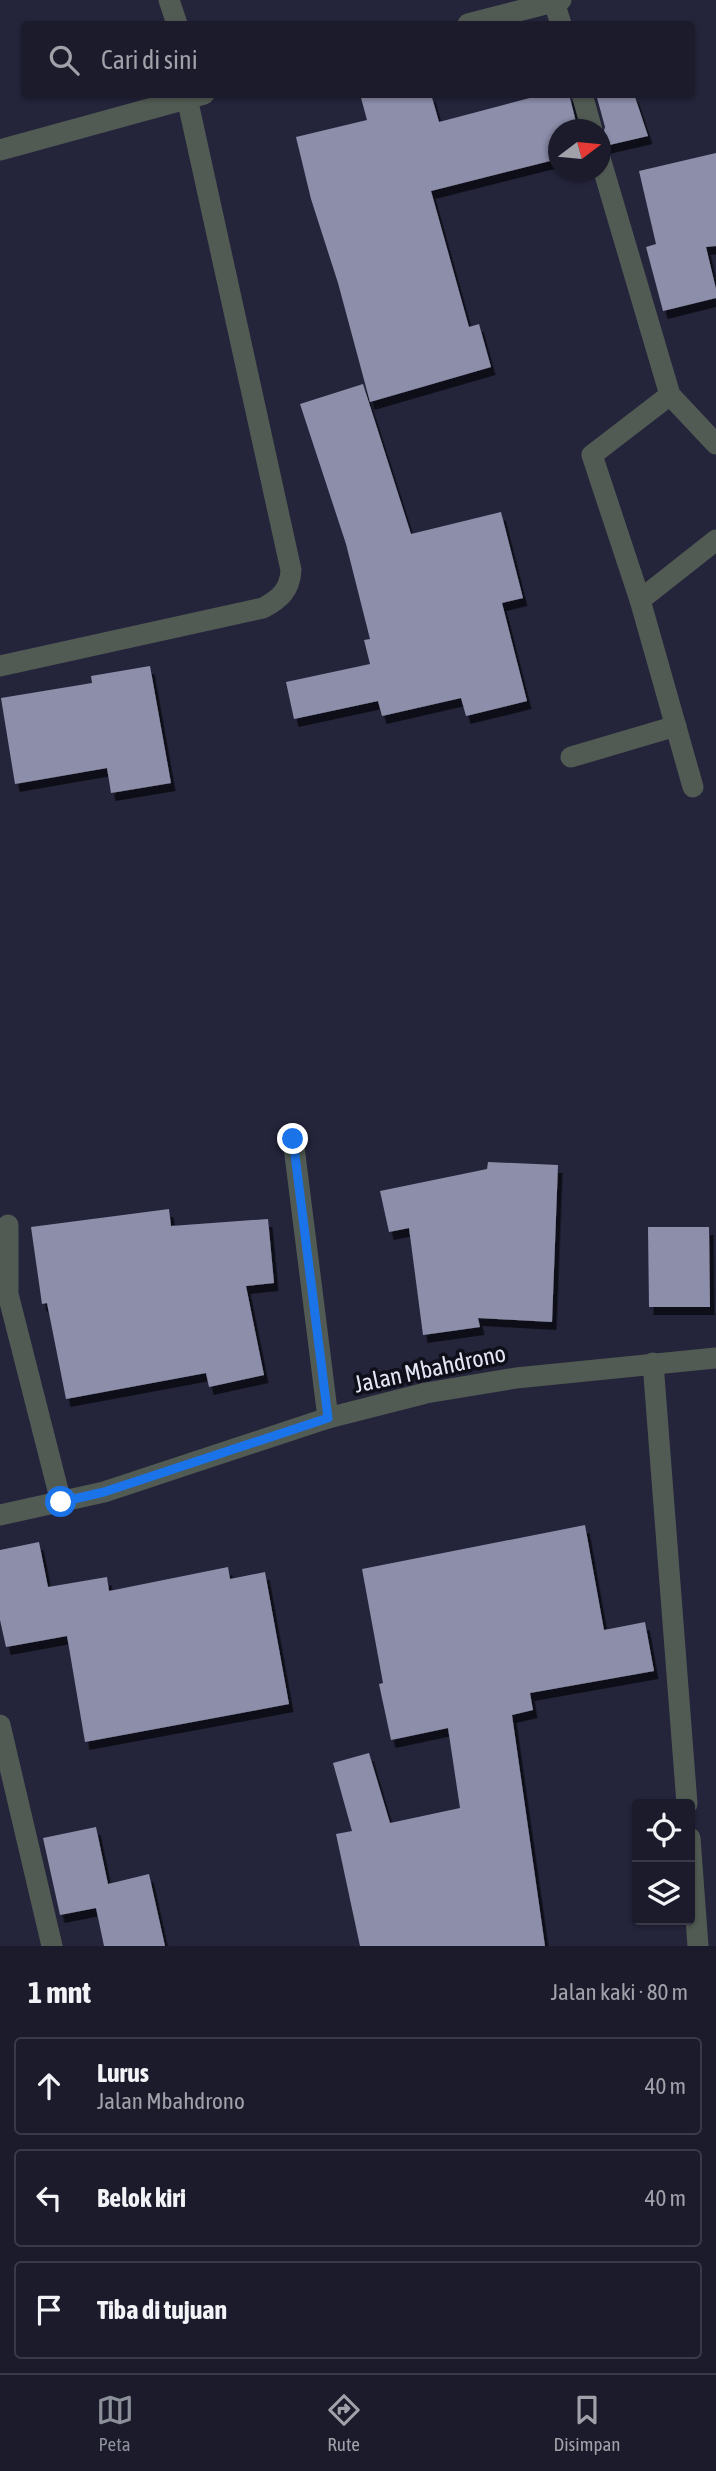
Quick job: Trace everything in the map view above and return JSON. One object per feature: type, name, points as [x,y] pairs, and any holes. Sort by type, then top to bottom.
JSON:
[{"type":"street","points":[[169,0],[176,21]]},
{"type":"street","points":[[480,21],[557,1],[560,21]]},
{"type":"street","points":[[0,150],[190,98]]},
{"type":"street","points":[[0,666],[263,608],[277,601],[290,585],[291,570],[197,98]]},
{"type":"street","points":[[583,98],[589,119]]},
{"type":"street","points":[[607,182],[670,395],[716,444]]},
{"type":"street","points":[[670,395],[592,455],[640,600],[694,787]]},
{"type":"street","points":[[640,600],[716,540]]},
{"type":"street","points":[[571,757],[676,726]]},
{"type":"street","points":[[293,1139],[328,1418]]},
{"type":"street","points":[[8,1225],[8,1294],[61,1502]]},
{"type":"street","name":"Jalan Mbahdrono","points":[[0,1516],[104,1492],[328,1418],[426,1393],[516,1378],[716,1358]]},
{"type":"street","points":[[653,1363],[687,1799]]},
{"type":"street","points":[[0,1725],[52,1946]]},
{"type":"street","points":[[692,1862],[698,1946]]},
{"type":"building","points":[[361,98],[432,98],[439,122],[530,98],[570,98],[575,119],[548,119],[548,162],[431,191],[469,327],[479,324],[491,367],[370,402],[338,283],[311,199],[296,137],[367,120]]},
{"type":"building","points":[[597,98],[635,98],[648,136],[611,145],[611,119],[603,119]]},
{"type":"building","points":[[716,153],[716,246],[706,247],[716,298],[663,311],[646,247],[656,244],[639,171]]},
{"type":"building","points":[[363,384],[411,534],[501,512],[523,598],[502,603],[527,701],[466,716],[461,698],[382,716],[378,701],[294,719],[286,682],[370,664],[364,640],[370,639],[346,544],[300,404]]},
{"type":"building","points":[[150,666],[171,783],[111,793],[107,768],[15,784],[1,698],[92,683],[91,676]]},
{"type":"building","points":[[488,1162],[558,1165],[552,1322],[478,1318],[480,1327],[423,1335],[409,1228],[389,1232],[380,1191],[487,1169]]},
{"type":"building","points":[[169,1209],[171,1226],[268,1219],[274,1283],[246,1286],[264,1375],[209,1387],[206,1373],[66,1399],[47,1303],[42,1304],[31,1227]]},
{"type":"building","points":[[648,1227],[709,1227],[710,1307],[649,1307]]},
{"type":"building","points":[[585,1525],[604,1630],[645,1622],[654,1671],[530,1693],[533,1710],[512,1715],[545,1946],[360,1946],[336,1834],[352,1831],[333,1763],[369,1753],[390,1823],[460,1808],[448,1728],[391,1740],[379,1684],[383,1683],[362,1569]]},
{"type":"building","points":[[39,1542],[48,1587],[107,1577],[109,1591],[228,1567],[230,1579],[265,1572],[289,1704],[85,1742],[67,1636],[6,1647],[0,1620],[0,1550]]},
{"type":"building","points":[[96,1827],[108,1884],[149,1874],[165,1946],[104,1946],[96,1908],[60,1915],[43,1838]]},
{"type":"route","points":[[61,1502],[104,1492],[328,1418],[293,1139]]}]
